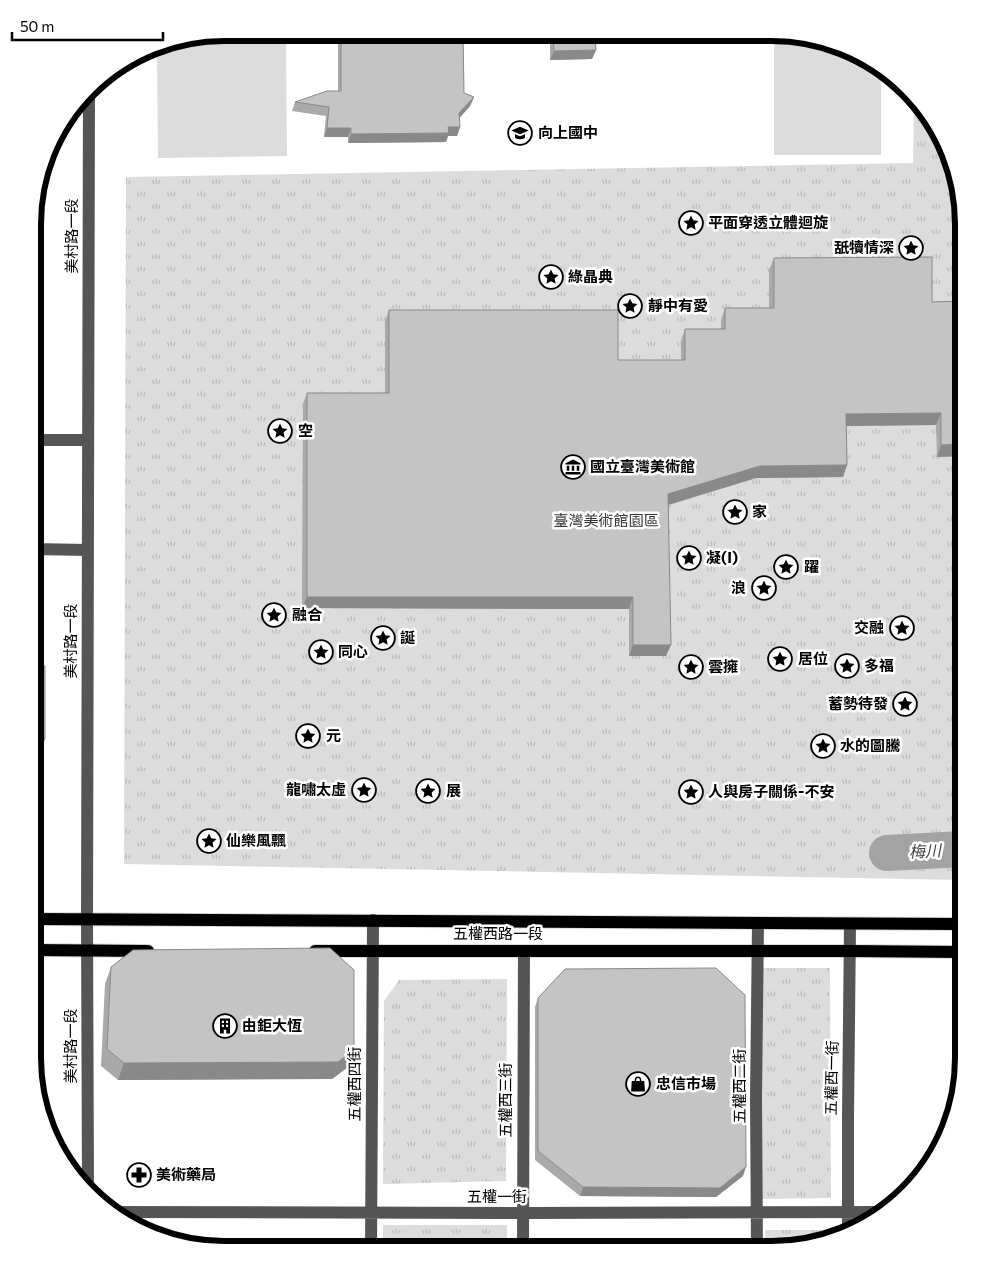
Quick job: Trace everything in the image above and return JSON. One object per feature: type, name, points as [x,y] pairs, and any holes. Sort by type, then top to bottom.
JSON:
[{"type":"main road","name":"五權西路一段","points":[[41,919],[955,924]]},
{"type":"main road","points":[[41,950],[156,951]]},
{"type":"main road","name":"五權西路一段","points":[[305,951],[955,952]]},
{"type":"street","name":"美村路一段","points":[[88,1180],[89,101]]},
{"type":"street","points":[[41,440],[88,440]]},
{"type":"street","points":[[41,549],[88,550]]},
{"type":"street","name":"五權西四街","points":[[370,1241],[373,920]]},
{"type":"street","name":"五權西二街","points":[[757,1241],[758,923]]},
{"type":"street","name":"五權西一街","points":[[848,1224],[850,924]]},
{"type":"street","name":"五權西三街","points":[[523,1241],[524,950]]},
{"type":"street","name":"五權一街","points":[[126,1212],[870,1212]]},
{"type":"green space","points":[[286,41],[287,156],[158,158],[157,54],[177,47],[200,43]]},
{"type":"green space","points":[[774,44],[802,44],[819,47],[853,60],[881,77],[881,155],[774,155]]},
{"type":"green space","name":"臺灣美術館園區","points":[[914,109],[936,143],[945,165],[951,188],[955,224],[955,880],[124,864],[126,177],[913,163]]},
{"type":"green space","points":[[760,968],[830,968],[831,1198],[761,1199]]},
{"type":"green space","points":[[507,979],[506,1181],[383,1184],[384,1001],[399,980]]},
{"type":"green space","points":[[383,1225],[507,1225],[507,1241],[383,1241]]},
{"type":"green space","points":[[765,1230],[828,1230],[828,1232],[808,1237],[765,1241]]},
{"type":"building","points":[[341,41],[463,41],[464,93],[474,97],[459,113],[460,127],[448,127],[449,133],[351,134],[351,128],[327,128],[329,107],[295,102],[327,91],[341,91]]},
{"type":"building","points":[[553,41],[595,41],[596,50],[554,51]]},
{"type":"building","name":"國立臺灣美術館","points":[[932,257],[932,302],[955,301],[955,444],[941,445],[941,413],[846,414],[847,465],[760,466],[668,494],[671,645],[633,645],[633,597],[307,597],[307,393],[389,393],[389,310],[618,310],[618,360],[685,360],[685,329],[725,329],[725,308],[774,308],[774,258]]},
{"type":"building","points":[[41,666],[45,666],[45,739],[42,739],[41,864]]},
{"type":"building","name":"由鉅大恆","points":[[330,948],[354,970],[354,1050],[338,1062],[124,1063],[107,1049],[111,967],[133,950]]},
{"type":"building","name":"忠信市場","points":[[716,968],[745,995],[746,1167],[720,1188],[583,1187],[538,1151],[538,998],[565,969]]},
{"type":"waterway","name":"梅川","points":[[887,853],[955,849]]},
{"type":"place","name":"向上國中","points":[[520,133]]},
{"type":"place","name":"平面穿透立體迴旋","points":[[691,223]]},
{"type":"place","name":"舐犢情深","points":[[911,248]]},
{"type":"place","name":"綠晶典","points":[[551,277]]},
{"type":"place","name":"靜中有愛","points":[[630,306]]},
{"type":"place","name":"空","points":[[280,431]]},
{"type":"place","name":"國立臺灣美術館","points":[[573,467]]},
{"type":"place","name":"家","points":[[735,512]]},
{"type":"place","name":"凝(I)","points":[[689,558]]},
{"type":"place","name":"躍","points":[[786,567]]},
{"type":"place","name":"浪","points":[[764,588]]},
{"type":"place","name":"融合","points":[[274,615]]},
{"type":"place","name":"交融","points":[[902,628]]},
{"type":"place","name":"誕","points":[[383,638]]},
{"type":"place","name":"同心","points":[[321,652]]},
{"type":"place","name":"居位","points":[[780,659]]},
{"type":"place","name":"多福","points":[[847,666]]},
{"type":"place","name":"雲擁","points":[[691,667]]},
{"type":"place","name":"蓄勢待發","points":[[905,704]]},
{"type":"place","name":"元","points":[[308,736]]},
{"type":"place","name":"水的圖騰","points":[[823,746]]},
{"type":"place","name":"龍嘯太虛","points":[[364,790]]},
{"type":"place","name":"展","points":[[428,791]]},
{"type":"place","name":"人與房子關係-不安","points":[[691,792]]},
{"type":"place","name":"仙樂風飄","points":[[209,841]]},
{"type":"place","name":"由鉅大恆","points":[[225,1026]]},
{"type":"place","name":"忠信市場","points":[[638,1084]]},
{"type":"place","name":"美術藥局","points":[[139,1175]]}]
